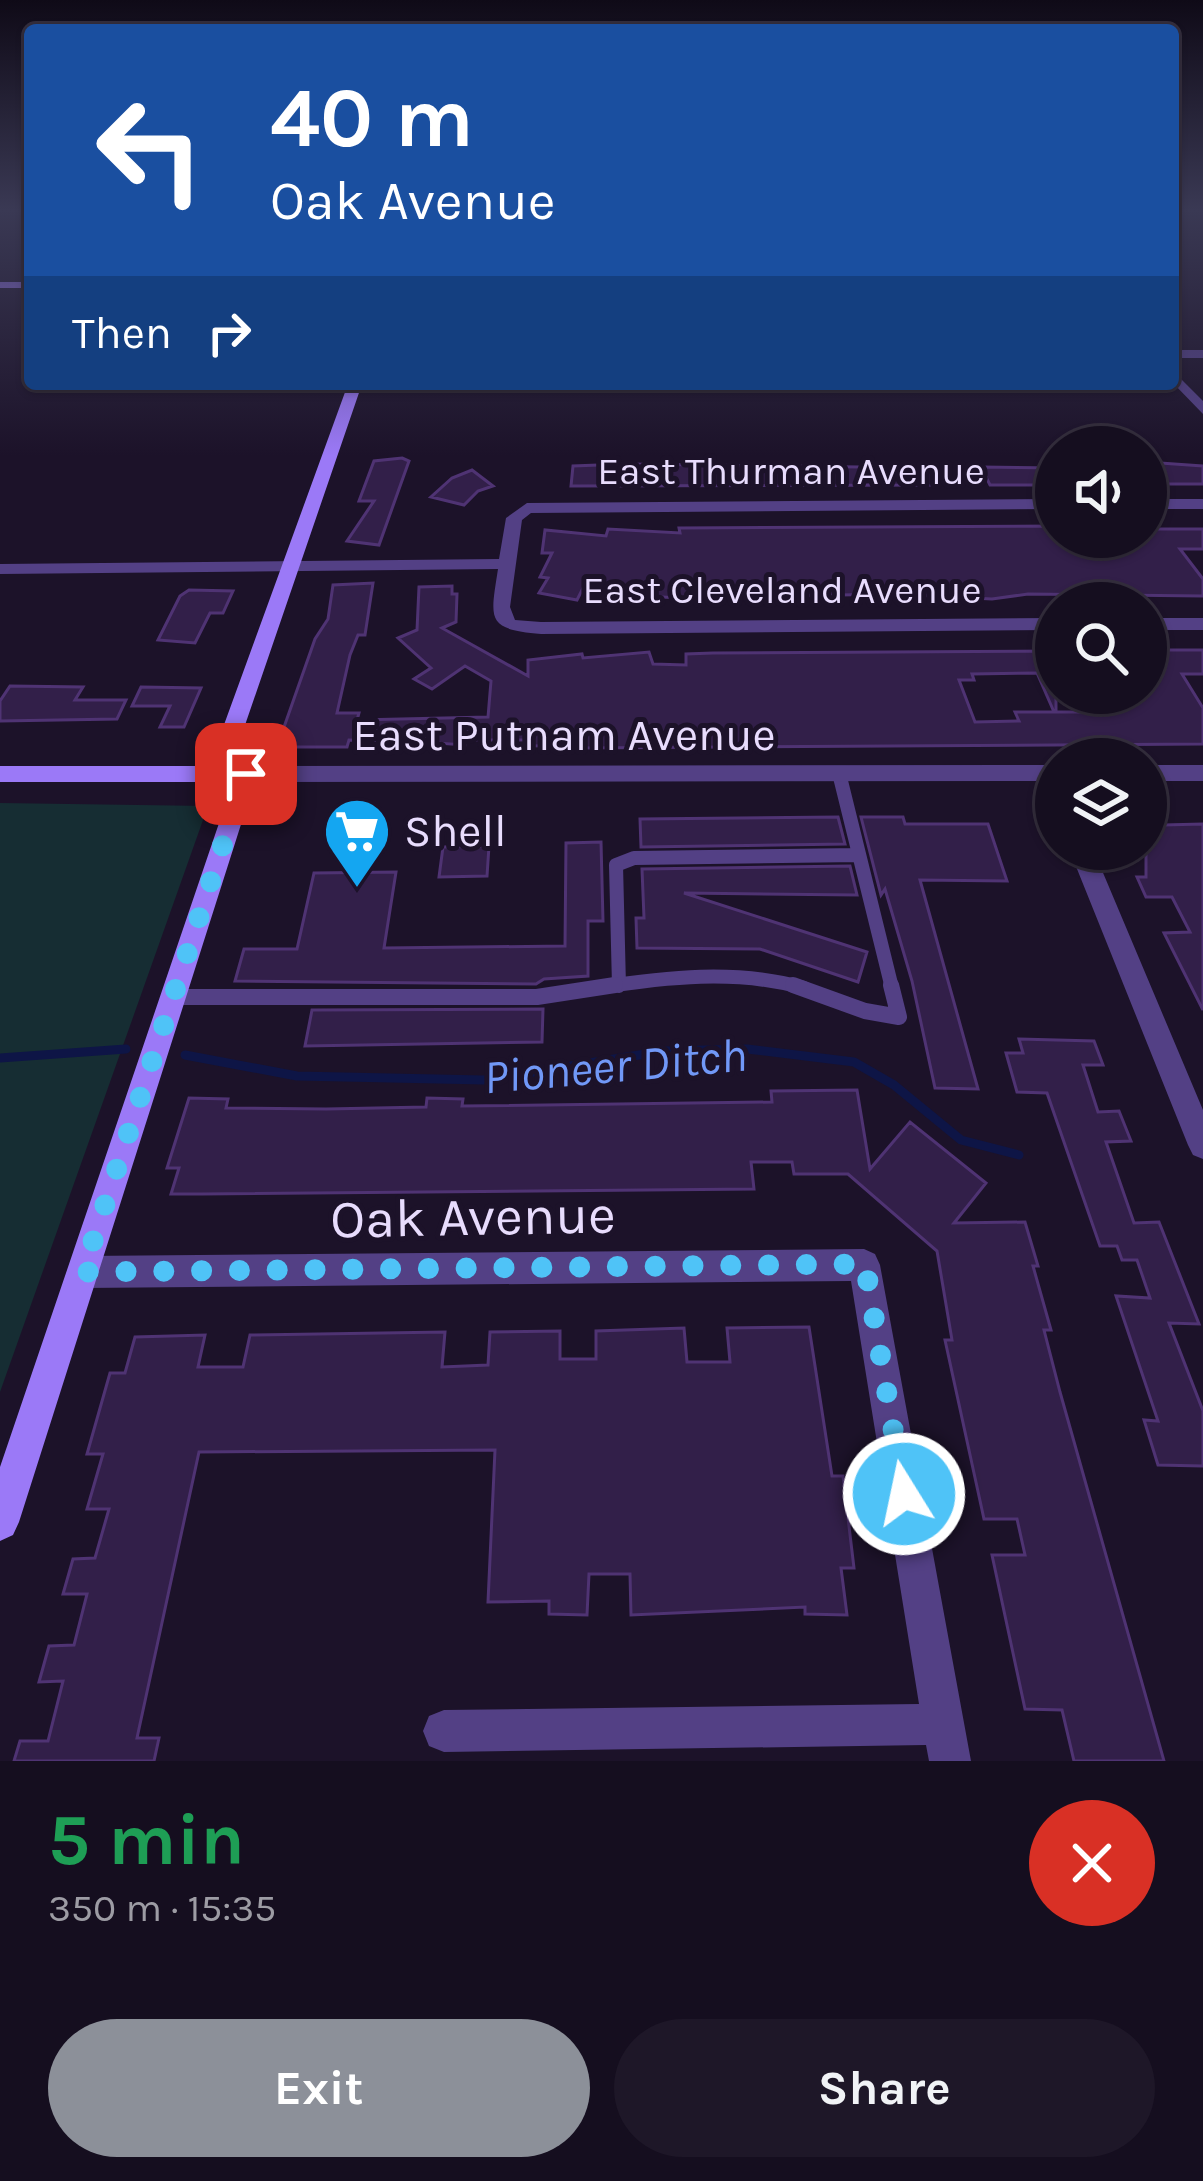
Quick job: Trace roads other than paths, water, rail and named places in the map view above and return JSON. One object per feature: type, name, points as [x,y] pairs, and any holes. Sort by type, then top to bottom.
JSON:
[{"type":"street","points":[[1179,382],[1203,410]]},
{"type":"street","points":[[0,1522],[173,997],[290,566],[353,390]]},
{"type":"street","points":[[1167,504],[1203,503]]},
{"type":"street","name":"East Thurman Avenue","points":[[508,564],[514,518],[527,508],[1035,504]]},
{"type":"street","points":[[0,569],[508,564]]},
{"type":"street","name":"East Cleveland Avenue","points":[[508,564],[501,607],[508,625],[1035,625]]},
{"type":"street","points":[[1167,624],[1203,623]]},
{"type":"street","points":[[1167,773],[1203,772]]},
{"type":"street","name":"East Putnam Avenue","points":[[0,774],[839,773],[1035,778]]},
{"type":"street","points":[[1090,870],[1203,1145]]},
{"type":"street","name":"Oak Avenue","points":[[83,1272],[865,1264],[946,1742]]},
{"type":"street","points":[[444,1731],[946,1742]]},
{"type":"lane","points":[[173,997],[537,998],[651,979],[739,975],[800,986],[865,1011],[899,1017],[839,773]]},
{"type":"lane","points":[[619,986],[616,865],[634,858],[859,855]]},
{"type":"waterway","name":"Pioneer Ditch","points":[[0,1058],[126,1049]]},
{"type":"waterway","name":"Pioneer Ditch","points":[[185,1055],[297,1076],[484,1080],[664,1051],[747,1049],[854,1062],[894,1085],[961,1140],[1019,1155]]},
{"type":"place","name":"Shell","points":[[357,890]]}]
